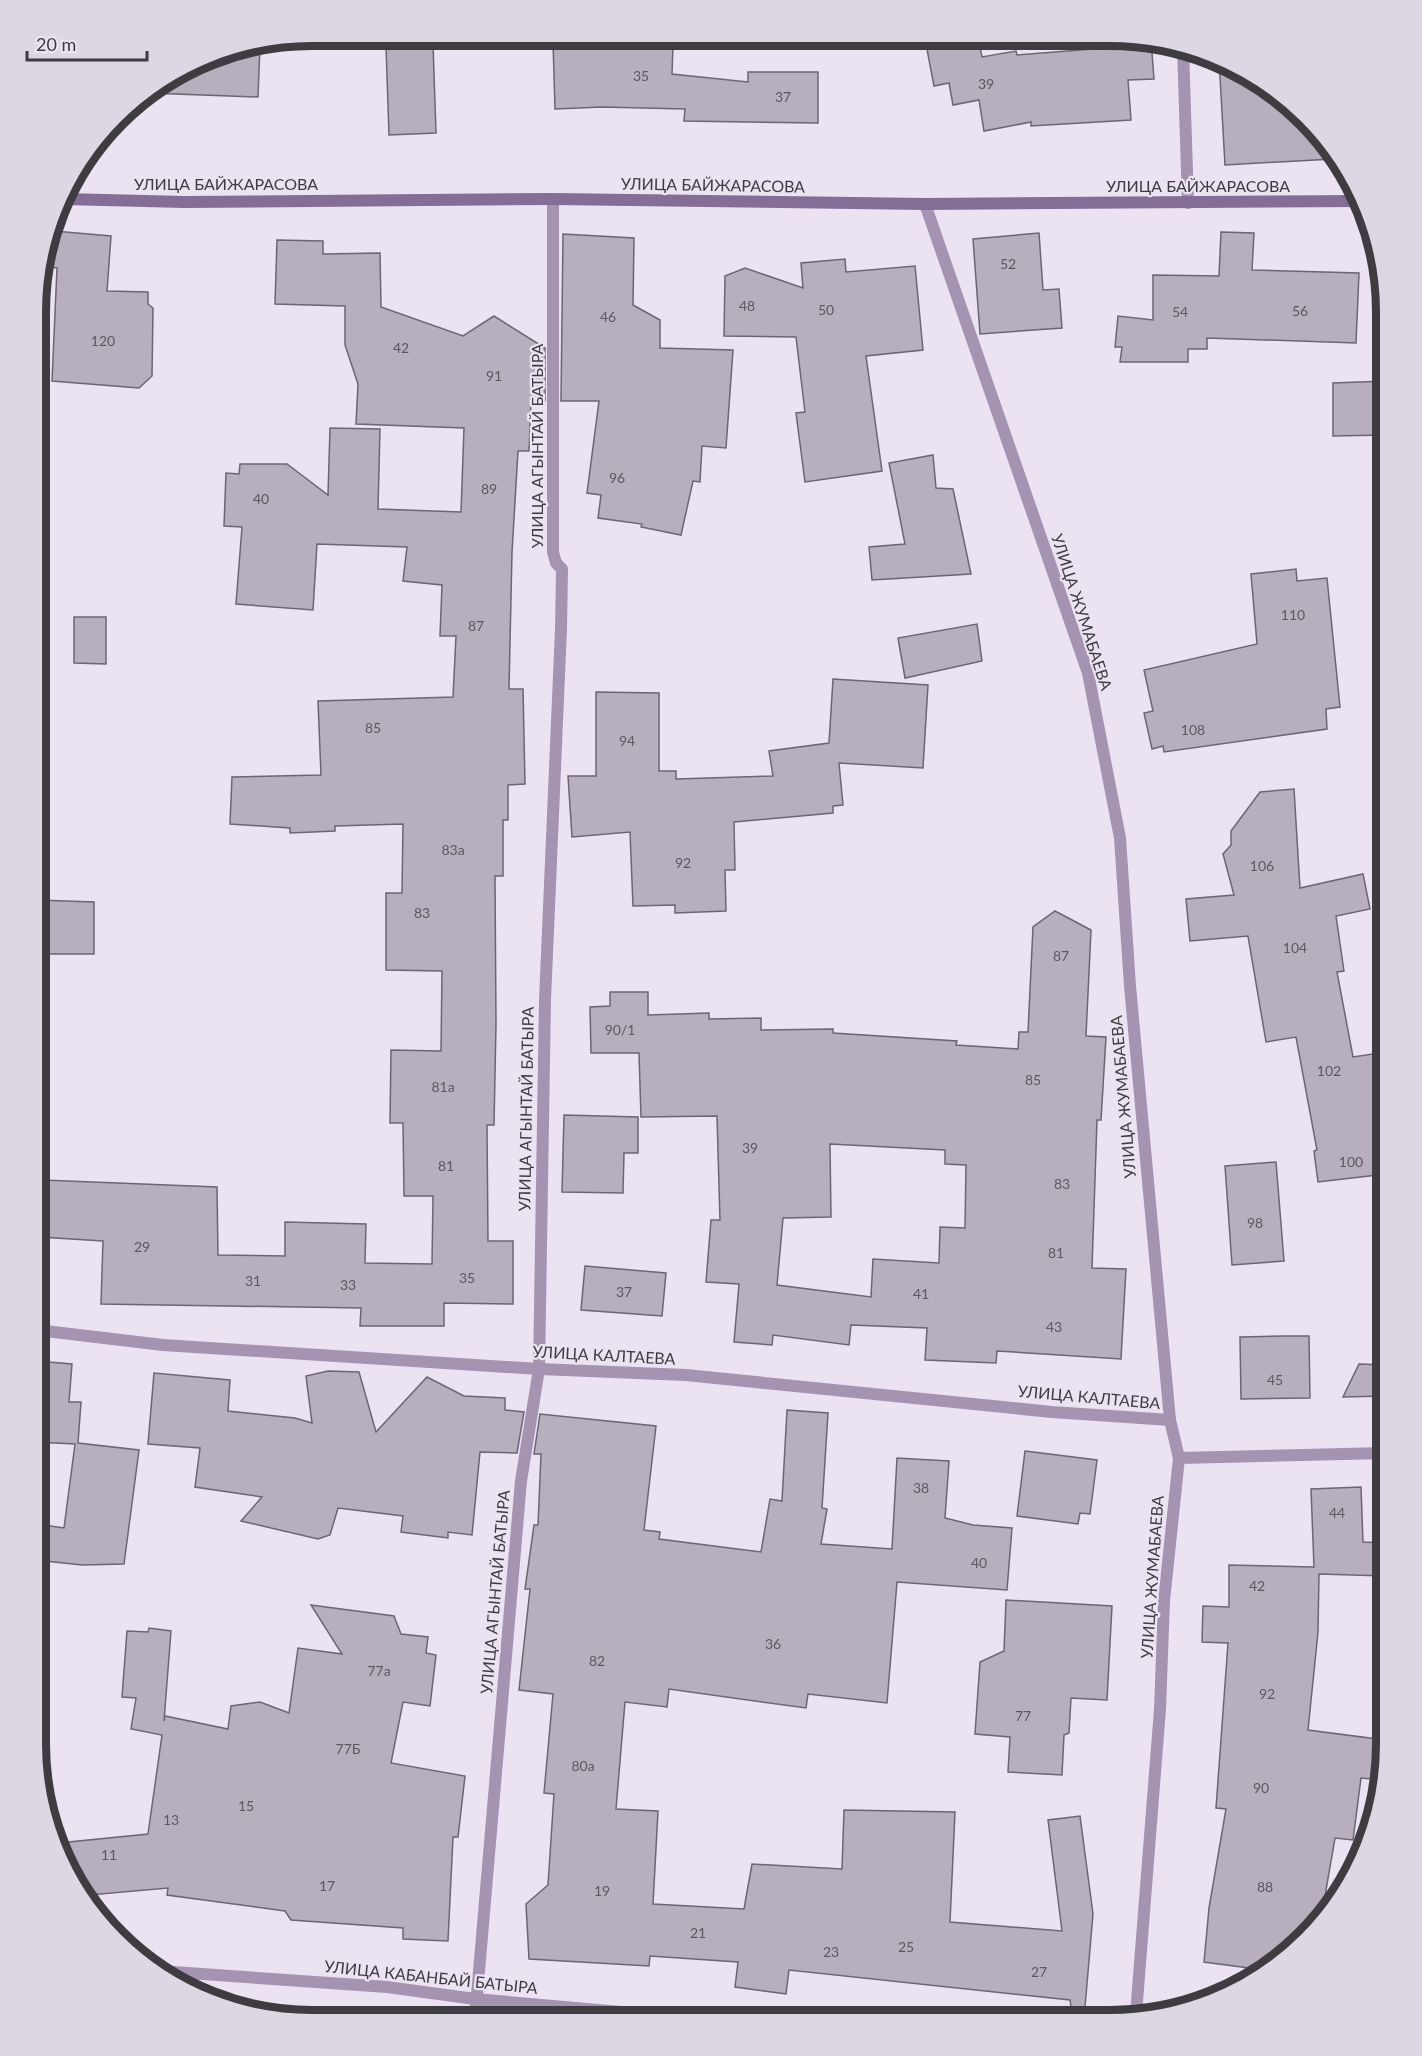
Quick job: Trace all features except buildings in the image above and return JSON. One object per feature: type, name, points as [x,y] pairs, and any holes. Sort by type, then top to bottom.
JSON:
[{"type":"street","points":[[1183,58],[1188,203]]},
{"type":"street","name":"УЛИЦА БАЙЖАРАСОВА","points":[[72,199],[184,202],[553,199],[925,204],[1351,201]]},
{"type":"street","name":"УЛИЦА АГЫНТАЙ БАТЫРА","points":[[475,2010],[521,1481],[539,1369],[545,1000],[562,617],[562,569],[556,563],[553,552],[553,199]]},
{"type":"street","name":"УЛИЦА ЖУМАБАЕВА","points":[[925,204],[1090,685],[1120,838],[1130,986],[1170,1420],[1179,1458],[1164,1601],[1160,1709],[1136,2008]]},
{"type":"street","name":"УЛИЦА КАЛТАЕВА","points":[[46,1331],[163,1345],[539,1369],[686,1375],[1073,1414],[1170,1420]]},
{"type":"street","points":[[1179,1458],[1376,1453]]},
{"type":"street","name":"УЛИЦА КАБАНБАЙ БАТЫРА","points":[[176,1972],[387,1987],[475,1999],[599,2010]]}]
